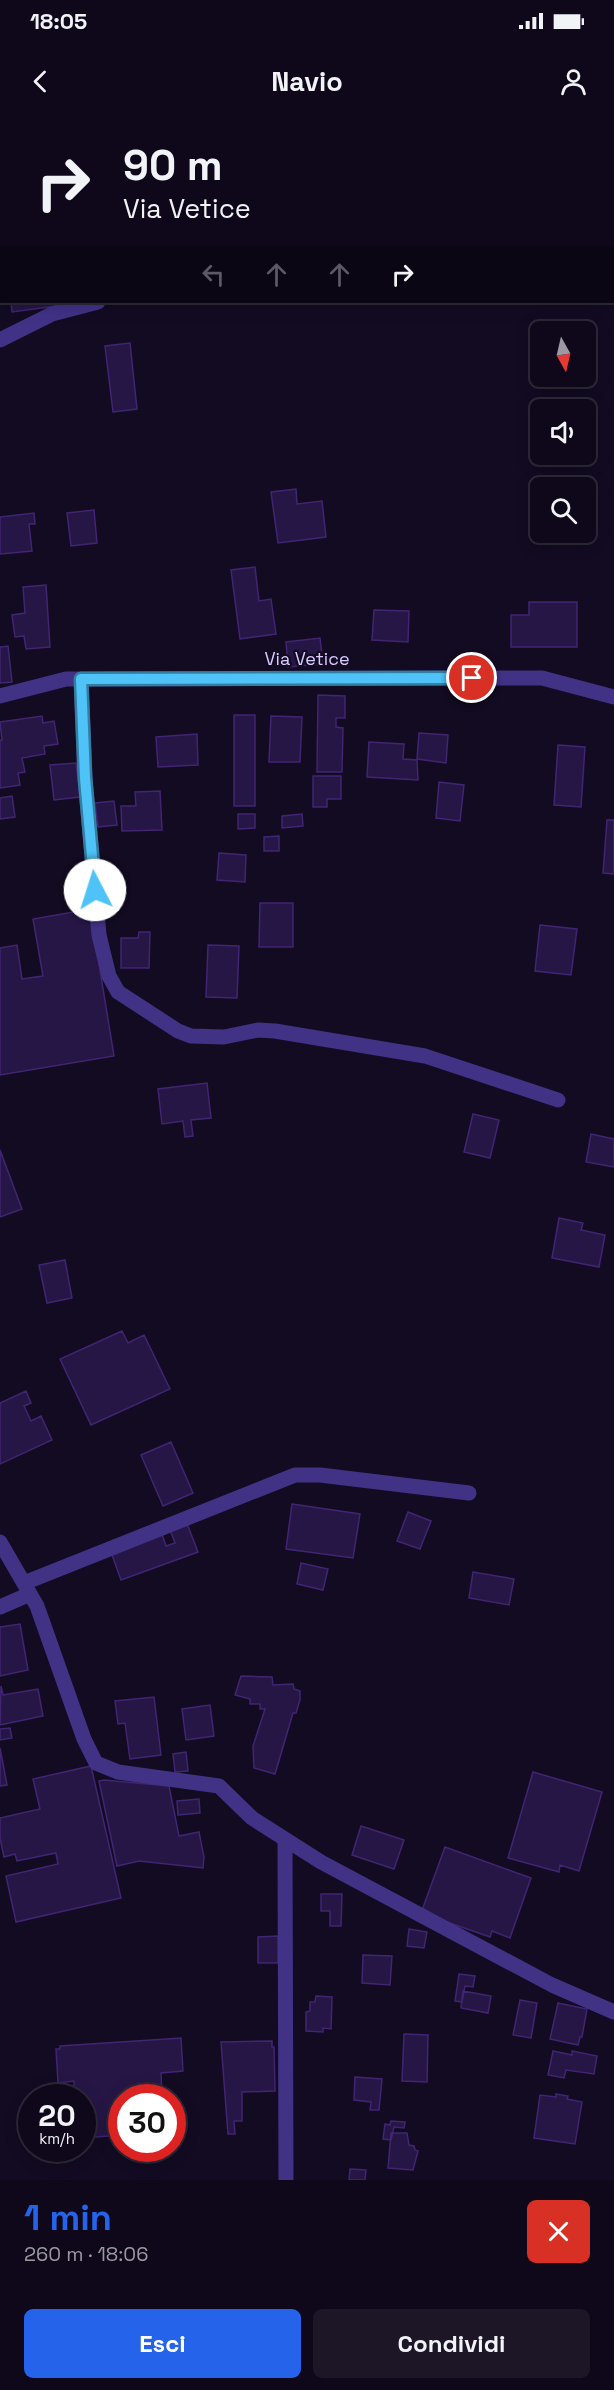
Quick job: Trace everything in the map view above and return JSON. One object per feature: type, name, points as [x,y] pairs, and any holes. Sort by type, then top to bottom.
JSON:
[{"type":"street","points":[[0,340],[52,314],[94,303]]},
{"type":"street","name":"Via Vetice","points":[[0,696],[66,679],[542,678],[614,697]]},
{"type":"street","points":[[81,679],[85,778],[99,935],[109,976],[118,992],[178,1031],[191,1036],[224,1037],[258,1030],[275,1030],[425,1056],[558,1100]]},
{"type":"street","points":[[0,1607],[27,1589],[295,1475],[320,1475],[469,1493]]},
{"type":"street","points":[[0,1542],[37,1606],[84,1739],[96,1763],[118,1772],[219,1786],[252,1818],[321,1862],[542,1979],[614,2013]]},
{"type":"street","points":[[285,1839],[286,2180]]},
{"type":"building","points":[[11,303],[55,303],[56,306],[12,312]]},
{"type":"building","points":[[130,343],[137,409],[113,412],[105,346]]},
{"type":"building","points":[[296,489],[297,504],[322,501],[326,537],[278,543],[271,492]]},
{"type":"building","points":[[94,510],[97,543],[71,546],[67,513]]},
{"type":"building","points":[[34,513],[35,524],[29,524],[32,551],[0,554],[0,517]]},
{"type":"building","points":[[255,567],[259,601],[271,599],[276,634],[240,639],[231,570]]},
{"type":"building","points":[[46,585],[50,647],[26,649],[24,636],[15,637],[12,615],[25,613],[23,587]]},
{"type":"building","points":[[529,602],[577,602],[577,647],[511,647],[511,615],[529,615]]},
{"type":"building","points":[[374,610],[409,611],[408,642],[372,640]]},
{"type":"building","points":[[320,638],[323,664],[288,667],[286,642]]},
{"type":"building","points":[[8,646],[12,682],[0,683],[0,647]]},
{"type":"building","points":[[318,695],[345,696],[345,718],[336,718],[336,727],[343,728],[342,772],[317,772]]},
{"type":"building","points":[[234,715],[255,715],[255,806],[234,806]]},
{"type":"building","points":[[42,716],[43,723],[54,721],[58,744],[44,746],[45,754],[22,758],[25,772],[18,773],[20,785],[0,788],[0,740],[2,740],[0,722]]},
{"type":"building","points":[[271,716],[302,717],[300,762],[269,762]]},
{"type":"building","points":[[419,733],[448,735],[446,763],[417,759]]},
{"type":"building","points":[[197,734],[198,765],[158,767],[156,737]]},
{"type":"building","points":[[369,742],[404,744],[403,759],[417,760],[418,780],[367,777]]},
{"type":"building","points":[[558,745],[585,747],[581,807],[554,805]]},
{"type":"building","points":[[76,763],[80,797],[54,800],[50,765]]},
{"type":"building","points":[[313,776],[341,776],[341,799],[327,799],[327,807],[313,807]]},
{"type":"building","points":[[439,782],[464,785],[460,821],[436,818]]},
{"type":"building","points":[[160,791],[162,830],[122,831],[121,806],[136,806],[135,792]]},
{"type":"building","points":[[12,796],[15,817],[0,819],[0,798]]},
{"type":"building","points":[[114,801],[117,825],[98,827],[95,803]]},
{"type":"building","points":[[238,814],[255,814],[255,828],[238,829]]},
{"type":"building","points":[[302,814],[303,826],[282,828],[282,816]]},
{"type":"building","points":[[607,820],[614,820],[614,874],[603,873]]},
{"type":"building","points":[[279,836],[279,851],[264,851],[264,837]]},
{"type":"building","points":[[219,853],[246,855],[245,882],[217,880]]},
{"type":"building","points":[[260,903],[293,903],[293,947],[259,947]]},
{"type":"building","points":[[90,909],[114,1056],[0,1075],[0,948],[17,945],[22,979],[43,976],[33,919]]},
{"type":"building","points":[[540,925],[577,929],[571,975],[535,971]]},
{"type":"building","points":[[139,932],[150,932],[149,968],[121,968],[121,938],[138,938]]},
{"type":"building","points":[[208,945],[239,946],[237,998],[206,997]]},
{"type":"building","points":[[207,1083],[211,1118],[191,1120],[193,1136],[185,1137],[183,1121],[162,1124],[158,1089]]},
{"type":"building","points":[[473,1114],[499,1120],[490,1158],[464,1152]]},
{"type":"building","points":[[591,1134],[614,1139],[614,1167],[586,1162]]},
{"type":"building","points":[[0,1150],[22,1209],[0,1217]]},
{"type":"building","points":[[559,1218],[583,1223],[581,1230],[605,1235],[599,1267],[552,1258]]},
{"type":"building","points":[[65,1260],[72,1298],[47,1303],[39,1265]]},
{"type":"building","points":[[122,1331],[128,1343],[144,1335],[170,1389],[91,1425],[60,1359]]},
{"type":"building","points":[[26,1391],[31,1403],[24,1406],[31,1421],[41,1416],[52,1440],[0,1464],[0,1403]]},
{"type":"building","points":[[171,1442],[193,1493],[163,1506],[141,1455]]},
{"type":"building","points":[[292,1504],[360,1514],[353,1558],[286,1549]]},
{"type":"building","points":[[408,1512],[431,1521],[420,1549],[397,1541]]},
{"type":"building","points":[[186,1521],[198,1552],[121,1580],[111,1552],[162,1534],[166,1546],[175,1543],[169,1527]]},
{"type":"building","points":[[301,1563],[328,1569],[323,1590],[297,1584]]},
{"type":"building","points":[[473,1572],[514,1579],[509,1605],[469,1598]]},
{"type":"building","points":[[20,1624],[28,1670],[0,1676],[0,1627]]},
{"type":"building","points":[[241,1676],[272,1677],[273,1685],[293,1684],[294,1689],[300,1691],[300,1700],[296,1713],[293,1713],[275,1774],[254,1768],[253,1746],[265,1709],[260,1709],[260,1704],[250,1704],[250,1699],[235,1695]]},
{"type":"building","points":[[1,1686],[3,1695],[38,1689],[43,1716],[0,1725]]},
{"type":"building","points":[[154,1697],[161,1755],[130,1759],[125,1723],[118,1724],[115,1701]]},
{"type":"building","points":[[210,1705],[214,1736],[186,1740],[182,1709]]},
{"type":"building","points":[[10,1728],[12,1738],[0,1740],[0,1729]]},
{"type":"building","points":[[0,1748],[7,1785],[0,1786]]},
{"type":"building","points":[[186,1752],[188,1771],[175,1772],[173,1754]]},
{"type":"building","points":[[91,1766],[121,1898],[16,1922],[6,1876],[58,1864],[56,1853],[17,1861],[15,1854],[4,1857],[0,1838],[0,1818],[40,1809],[33,1779]]},
{"type":"building","points":[[533,1772],[602,1792],[579,1871],[560,1865],[559,1872],[508,1858]]},
{"type":"building","points":[[99,1781],[169,1786],[179,1836],[199,1832],[204,1857],[203,1868],[139,1861],[117,1866]]},
{"type":"building","points":[[199,1799],[200,1813],[178,1815],[177,1801]]},
{"type":"building","points":[[361,1826],[404,1840],[394,1869],[352,1855]]},
{"type":"building","points":[[445,1847],[531,1878],[510,1938],[492,1931],[490,1937],[421,1913]]},
{"type":"building","points":[[321,1894],[342,1894],[341,1926],[330,1926],[330,1911],[321,1911]]},
{"type":"building","points":[[409,1929],[427,1932],[424,1948],[407,1946]]},
{"type":"building","points":[[278,1936],[278,1963],[258,1963],[258,1937]]},
{"type":"building","points":[[363,1955],[392,1956],[390,1985],[362,1983]]},
{"type":"building","points":[[459,1974],[475,1976],[473,1987],[465,1986],[462,2002],[455,2001]]},
{"type":"building","points":[[463,1991],[491,1996],[488,2013],[461,2008]]},
{"type":"building","points":[[316,1996],[332,1997],[331,2029],[323,2028],[323,2032],[306,2031],[306,2012],[310,2011],[310,2002],[315,2002]]},
{"type":"building","points":[[520,2000],[537,2003],[531,2038],[513,2035]]},
{"type":"building","points":[[558,2003],[587,2009],[582,2037],[578,2045],[550,2039]]},
{"type":"building","points":[[404,2034],[428,2035],[427,2082],[402,2081]]},
{"type":"building","points":[[181,2038],[183,2071],[161,2073],[161,2084],[108,2084],[108,2136],[96,2137],[96,2084],[74,2084],[74,2081],[58,2083],[56,2049],[60,2049],[60,2046]]},
{"type":"building","points":[[272,2041],[275,2091],[242,2092],[242,2121],[234,2121],[235,2134],[228,2134],[221,2042]]},
{"type":"building","points":[[553,2051],[572,2055],[572,2051],[597,2056],[594,2074],[566,2070],[564,2078],[548,2075]]},
{"type":"building","points":[[355,2077],[382,2079],[379,2110],[370,2110],[371,2102],[354,2100]]},
{"type":"building","points":[[556,2094],[582,2102],[575,2144],[534,2138],[540,2095],[556,2097]]},
{"type":"building","points":[[391,2121],[405,2122],[404,2128],[394,2127],[391,2140],[383,2139],[385,2124],[390,2125]]},
{"type":"building","points":[[391,2133],[407,2133],[409,2145],[414,2146],[418,2151],[413,2170],[388,2168]]},
{"type":"building","points":[[350,2169],[366,2170],[365,2180],[349,2180]]},
{"type":"route","points":[[95,890],[85,778],[81,679],[472,678]]}]
